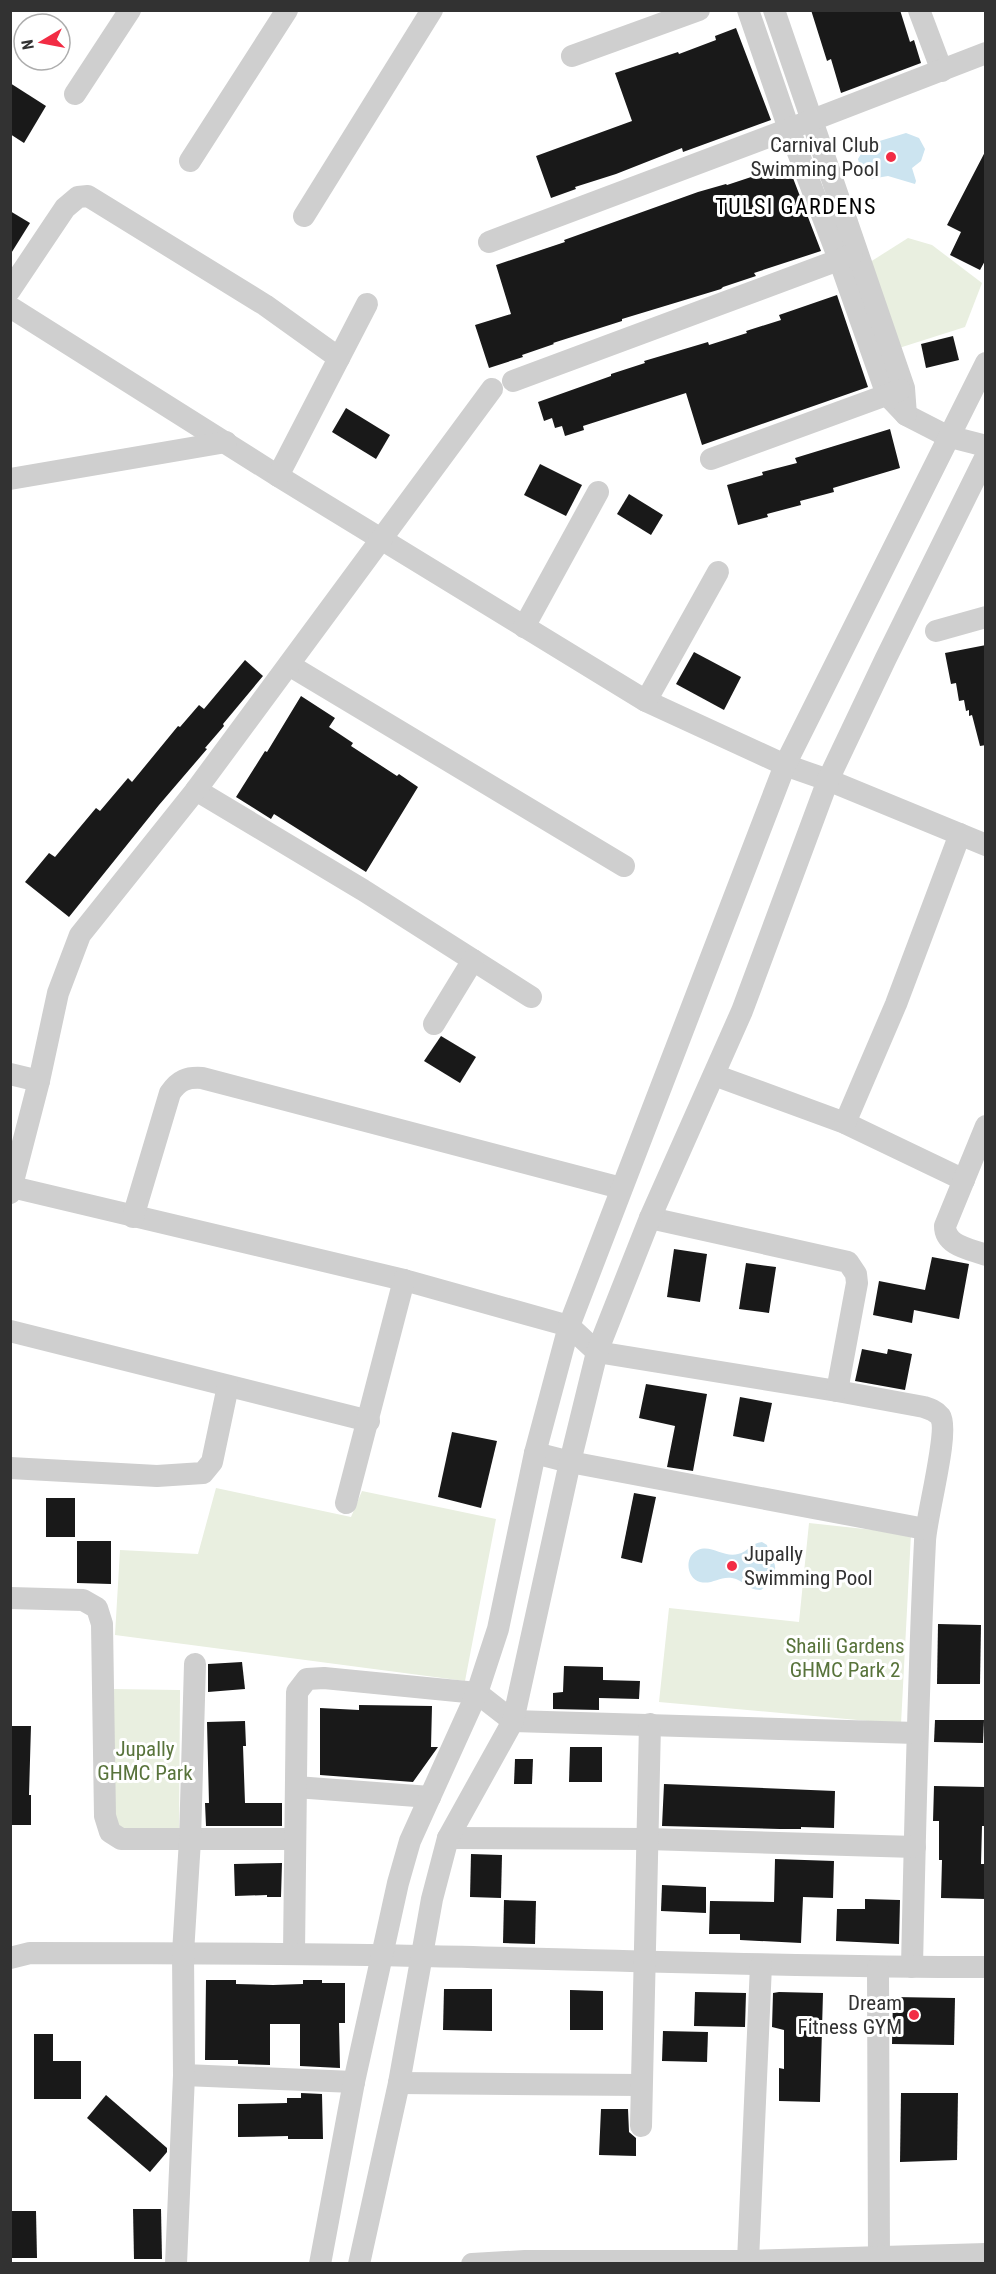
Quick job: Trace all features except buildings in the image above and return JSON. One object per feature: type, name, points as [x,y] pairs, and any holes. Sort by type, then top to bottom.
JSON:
[{"type":"street","points":[[75,94],[130,10]]},
{"type":"street","points":[[190,161],[287,10]]},
{"type":"street","points":[[304,216],[432,10]]},
{"type":"street","points":[[572,56],[699,10]]},
{"type":"street","points":[[748,10],[789,129],[848,256]]},
{"type":"street","points":[[774,10],[811,121],[848,256],[895,392],[906,415],[947,436],[986,446]]},
{"type":"street","points":[[919,10],[942,70]]},
{"type":"street","points":[[489,242],[811,121],[986,52]]},
{"type":"street","points":[[10,290],[65,208],[78,197],[88,196],[265,305],[339,358]]},
{"type":"street","points":[[513,381],[848,256]]},
{"type":"street","points":[[278,476],[367,304]]},
{"type":"street","points":[[10,307],[278,476],[646,701],[785,765],[828,780],[986,845]]},
{"type":"street","points":[[320,2264],[354,2082],[410,1841],[477,1694],[498,1629],[535,1453],[569,1326],[785,765],[947,436],[986,363]]},
{"type":"street","points":[[492,389],[196,790],[81,935],[58,993],[39,1081],[11,1190],[404,1280],[569,1326],[597,1352],[837,1390],[924,1407],[940,1416],[943,1437],[925,1528],[916,1733],[912,1967]]},
{"type":"street","points":[[711,459],[895,392]]},
{"type":"street","points":[[10,479],[226,442]]},
{"type":"street","points":[[359,2264],[399,2083],[432,1899],[448,1838],[513,1721],[570,1462],[597,1352],[650,1218],[742,1011],[828,780],[986,456]]},
{"type":"street","points":[[524,627],[598,492]]},
{"type":"street","points":[[646,701],[718,572]]},
{"type":"street","points":[[936,631],[986,617]]},
{"type":"street","points":[[289,665],[624,866]]},
{"type":"street","points":[[196,790],[353,884],[531,997]]},
{"type":"street","points":[[846,1123],[896,1004],[960,834]]},
{"type":"street","points":[[434,1024],[473,960]]},
{"type":"street","points":[[10,1074],[39,1081]]},
{"type":"street","points":[[714,1075],[846,1123],[964,1180]]},
{"type":"street","points":[[133,1217],[170,1093],[177,1083],[188,1077],[202,1078],[621,1188]]},
{"type":"street","points":[[986,1126],[945,1226],[946,1236],[952,1242],[986,1255]]},
{"type":"street","points":[[650,1218],[849,1262],[856,1274],[857,1283],[837,1390]]},
{"type":"street","points":[[346,1503],[404,1280]]},
{"type":"street","points":[[10,1331],[369,1421]]},
{"type":"street","points":[[10,1468],[157,1476],[203,1473],[212,1462],[228,1386]]},
{"type":"street","points":[[535,1453],[570,1462],[925,1528]]},
{"type":"street","points":[[10,1598],[83,1599],[97,1608],[102,1624],[105,1816],[110,1832],[121,1839],[294,1839]]},
{"type":"street","points":[[176,2264],[184,2075],[183,1953],[190,1840],[195,1664]]},
{"type":"street","points":[[294,1954],[297,1692],[306,1680],[324,1678],[477,1694],[513,1721],[916,1733]]},
{"type":"street","points":[[641,2126],[650,1724]]},
{"type":"street","points":[[296,1787],[430,1797]]},
{"type":"street","points":[[448,1838],[647,1839],[915,1847]]},
{"type":"street","points":[[17,1952],[423,1956],[878,1968],[986,1967]]},
{"type":"street","points":[[748,2261],[761,1965]]},
{"type":"street","points":[[878,1968],[879,2260]]},
{"type":"street","points":[[184,2075],[354,2082]]},
{"type":"street","points":[[399,2083],[641,2085]]},
{"type":"street","points":[[472,2264],[879,2260],[986,2254]]},
{"type":"green space","points":[[908,238],[932,245],[982,283],[965,327],[899,348],[867,264]]},
{"type":"green space","points":[[216,1488],[351,1517],[362,1491],[496,1519],[465,1681],[115,1635],[120,1550],[198,1554]]},
{"type":"green space","name":"Shaili Gardens GHMC Park 2","points":[[809,1523],[911,1534],[901,1724],[659,1702],[669,1608],[799,1622]]},
{"type":"green space","name":"Jupally GHMC Park","points":[[111,1689],[180,1690],[179,1833],[110,1833]]},
{"type":"water","name":"Carnival Club Swimming Pool","points":[[906,133],[919,138],[925,149],[921,161],[912,168],[915,184],[888,176],[870,179],[861,171],[858,159],[864,149],[873,143]]},
{"type":"water","name":"Jupally Swimming Pool","points":[[762,1542],[767,1545],[775,1568],[774,1573],[767,1578],[766,1586],[761,1590],[753,1589],[732,1578],[700,1582],[695,1580],[690,1572],[690,1557],[698,1550],[708,1549],[733,1555]]},
{"type":"place","name":"Carnival Club Swimming Pool","points":[[891,157]]},
{"type":"place","name":"Jupally Swimming Pool","points":[[732,1566]]},
{"type":"place","name":"Dream Fitness GYM","points":[[914,2015]]},
{"type":"district","name":"TULSI GARDENS","points":[[796,206]]}]
